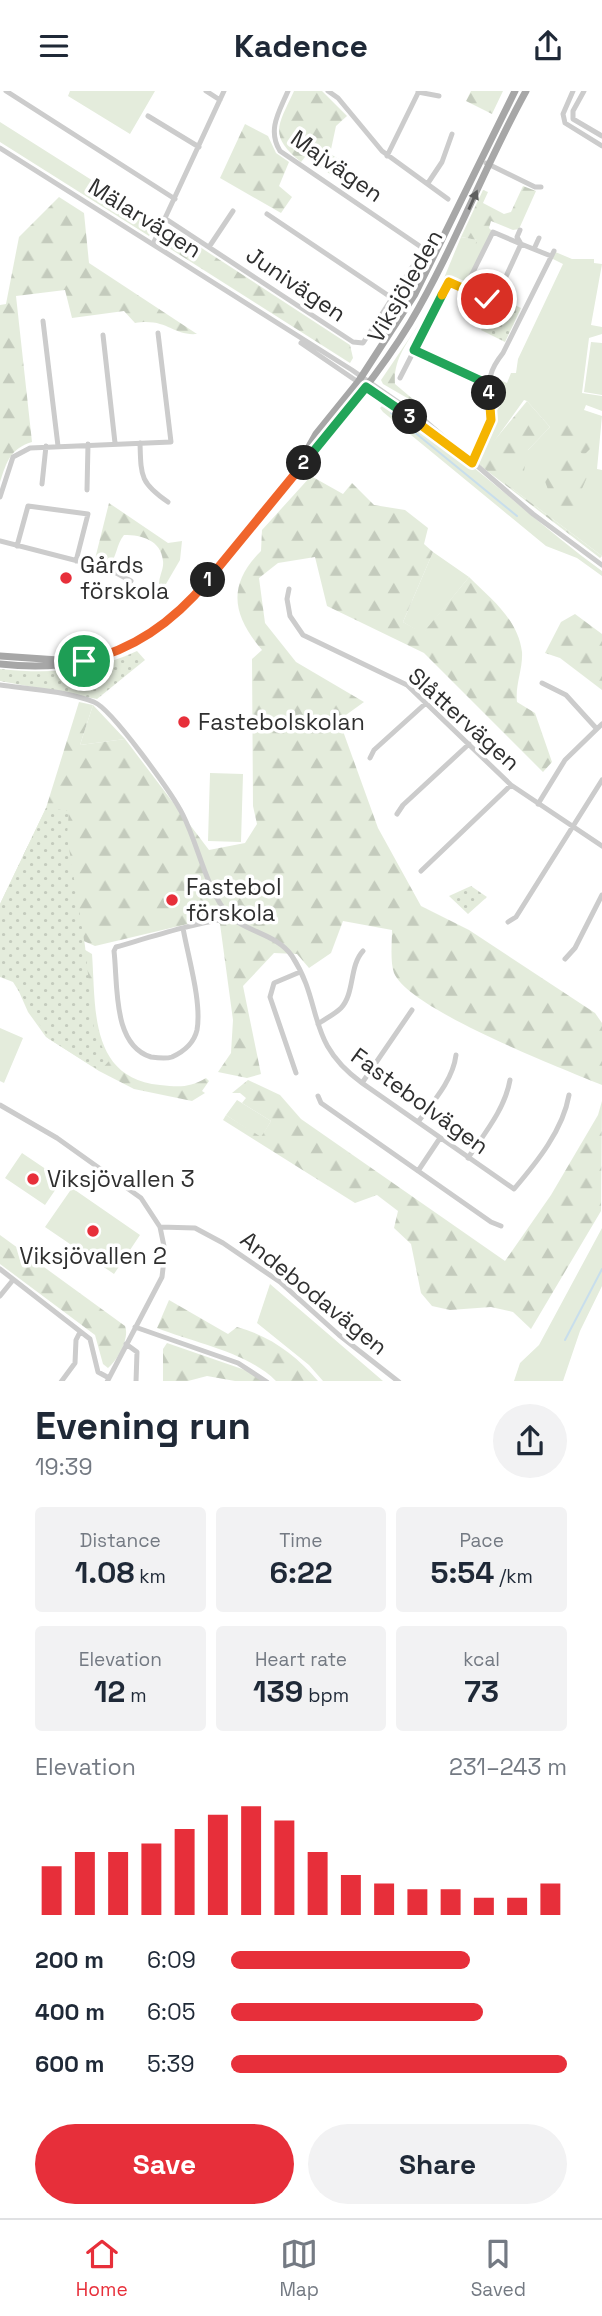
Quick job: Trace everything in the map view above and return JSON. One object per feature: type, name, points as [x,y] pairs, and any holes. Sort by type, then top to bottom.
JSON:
[{"type":"main road","name":"Viksjöleden","points":[[289,482],[316,434],[360,379],[431,265],[515,91]]},
{"type":"main road","name":"Viksjöleden","points":[[0,664],[57,667],[84,661],[132,644],[166,622],[206,583],[368,385],[430,288],[526,91]]},
{"type":"main road","name":"Viksjöleden","points":[[0,656],[33,661],[84,661]]},
{"type":"street","points":[[6,91],[175,199]]},
{"type":"street","points":[[206,91],[220,100]]},
{"type":"street","points":[[153,244],[224,91]]},
{"type":"street","name":"Majvägen","points":[[288,91],[273,127],[273,141],[280,151],[424,249],[392,299]]},
{"type":"street","points":[[328,91],[338,98],[387,156],[448,199]]},
{"type":"street","points":[[573,91],[563,114],[565,123],[602,146]]},
{"type":"street","points":[[584,91],[573,111],[573,119],[602,136]]},
{"type":"street","points":[[387,156],[417,92],[439,96]]},
{"type":"street","points":[[148,116],[199,147]]},
{"type":"street","points":[[428,183],[442,162],[452,134]]},
{"type":"street","name":"Mälarvägen","points":[[0,148],[360,379],[458,451],[533,514],[602,565]]},
{"type":"street","points":[[480,160],[535,187],[541,187]]},
{"type":"street","points":[[209,247],[233,211]]},
{"type":"street","points":[[267,214],[392,299]]},
{"type":"street","name":"Junivägen","points":[[166,219],[353,342],[363,343],[392,299]]},
{"type":"street","points":[[520,230],[517,237],[521,244]]},
{"type":"street","points":[[465,288],[493,232],[553,254],[503,353],[494,364],[488,384],[491,420],[472,463]]},
{"type":"street","points":[[534,249],[539,238]]},
{"type":"street","points":[[400,378],[449,282],[487,299],[497,296],[521,244]]},
{"type":"street","points":[[43,321],[58,446]]},
{"type":"street","points":[[0,497],[13,457],[30,448],[171,442],[158,333]]},
{"type":"street","points":[[103,335],[116,443]]},
{"type":"street","points":[[414,350],[488,384]]},
{"type":"street","points":[[140,443],[141,472],[147,488],[169,502]]},
{"type":"street","points":[[87,490],[88,444]]},
{"type":"street","points":[[42,484],[46,446]]},
{"type":"street","points":[[17,546],[28,506],[88,514],[76,561]]},
{"type":"street","points":[[0,541],[108,569],[131,581]]},
{"type":"street","name":"Slåttervägen","points":[[289,589],[287,599],[290,616],[303,635],[399,681],[426,703],[511,785],[602,846]]},
{"type":"street","points":[[538,804],[565,760],[599,726],[566,695],[542,683]]},
{"type":"street","points":[[0,685],[97,703],[113,719],[183,814],[210,885],[230,918],[183,928],[116,947],[114,951],[123,1029],[139,1052],[154,1058],[169,1059],[185,1050],[197,1032],[198,1015],[183,928]]},
{"type":"street","points":[[370,758],[374,750],[426,703]]},
{"type":"street","points":[[397,814],[403,805],[469,744]]},
{"type":"street","points":[[508,922],[516,917],[602,780]]},
{"type":"street","points":[[421,871],[511,785]]},
{"type":"street","points":[[565,959],[575,948],[602,895]]},
{"type":"street","name":"Fastebolvägen","points":[[230,918],[279,942],[300,972],[321,1038],[341,1068],[514,1189],[550,1141],[567,1108],[569,1095]]},
{"type":"street","points":[[318,1024],[342,1007],[352,985],[358,956],[363,951]]},
{"type":"street","points":[[296,1073],[270,997],[274,983],[300,972]]},
{"type":"street","points":[[362,1083],[412,1010]]},
{"type":"street","points":[[418,1122],[443,1087],[454,1066],[456,1055]]},
{"type":"street","points":[[468,1158],[494,1120],[508,1093],[509,1080]]},
{"type":"street","points":[[318,1096],[321,1103],[501,1226]]},
{"type":"street","points":[[0,1105],[61,1141],[141,1198],[160,1227],[165,1251],[162,1277],[108,1380],[99,1372],[90,1339],[0,1269]]},
{"type":"street","points":[[418,1171],[440,1138]]},
{"type":"street","name":"Andebodavägen","points":[[160,1227],[195,1228],[232,1248],[280,1282],[339,1335],[399,1381]]},
{"type":"street","points":[[0,1296],[13,1280]]},
{"type":"street","points":[[135,1327],[238,1363],[267,1381]]},
{"type":"street","points":[[61,1381],[75,1363],[76,1340],[80,1332]]},
{"type":"street","points":[[126,1344],[137,1352],[136,1381]]},
{"type":"green space","points":[[70,91],[155,91],[130,134],[68,96]]},
{"type":"green space","points":[[294,91],[322,91],[347,116],[336,126],[330,154],[346,163],[336,178],[305,157],[301,162],[280,137],[280,122]]},
{"type":"green space","points":[[471,91],[503,91],[492,114],[466,101]]},
{"type":"green space","points":[[0,122],[158,222],[149,236],[0,142]]},
{"type":"green space","points":[[245,124],[268,136],[276,153],[289,162],[279,186],[292,197],[281,213],[220,178]]},
{"type":"green space","points":[[523,186],[536,191],[519,229],[513,230],[491,221],[489,228],[492,231],[486,234],[481,251],[474,248],[477,240],[461,237],[483,190],[488,192],[483,203],[504,214],[511,212]]},
{"type":"green space","points":[[59,197],[84,213],[89,263],[197,334],[181,332],[155,323],[135,323],[124,311],[72,318],[65,290],[16,296],[32,442],[19,448],[10,457],[0,482],[0,305],[6,304],[19,237]]},
{"type":"green space","points":[[174,230],[350,345],[353,358],[350,363],[169,248],[165,238],[169,231]]},
{"type":"green space","points":[[487,231],[491,232],[465,287],[444,278],[461,237],[477,240]]},
{"type":"green space","points":[[553,251],[572,259],[594,259],[594,263],[602,264],[591,325],[602,327],[602,334],[589,338],[582,393],[602,396],[602,411],[586,405],[584,410],[602,416],[597,469],[602,470],[602,556],[506,484],[506,463],[528,450],[550,427],[527,401],[524,400],[488,450],[482,467],[476,461],[494,415],[505,398],[492,391],[493,377],[507,383],[511,373],[516,373],[518,359],[563,264],[551,258]]},
{"type":"green space","points":[[508,302],[521,308],[505,342],[481,330],[493,304],[504,310]]},
{"type":"green space","points":[[419,324],[399,359],[395,384],[421,406],[383,384],[381,380]]},
{"type":"green space","points":[[591,342],[602,343],[602,395],[584,392]]},
{"type":"green space","points":[[527,401],[550,427],[528,450],[524,471],[506,463],[506,484],[602,556],[600,558],[482,467],[484,453]]},
{"type":"green space","points":[[383,405],[441,442],[468,463],[602,571],[602,576],[577,558],[546,546],[383,412],[380,408]]},
{"type":"green space","points":[[581,421],[594,445],[584,455],[556,433],[559,423]]},
{"type":"green space","points":[[562,444],[570,453],[568,462],[589,473],[571,513],[555,509],[542,473]]},
{"type":"green space","points":[[311,476],[343,494],[352,483],[374,505],[405,510],[428,528],[424,544],[433,552],[403,622],[423,633],[469,577],[502,610],[515,629],[522,652],[517,702],[535,713],[552,762],[543,772],[424,653],[327,606],[315,557],[278,563],[259,578],[265,623],[296,662],[364,702],[339,720],[378,828],[421,906],[469,930],[595,1013],[602,1023],[602,1085],[489,1037],[427,1004],[406,988],[394,973],[392,930],[343,921],[331,953],[309,968],[297,954],[274,953],[243,986],[261,1074],[247,1078],[218,1072],[231,1053],[233,1020],[220,924],[213,918],[95,946],[0,904],[46,808],[79,702],[93,705],[80,745],[125,739],[209,850],[245,843],[257,824],[253,806],[252,659],[262,650],[244,625],[238,588],[250,564],[261,551],[262,530]]},
{"type":"green space","points":[[109,503],[168,543],[182,541],[180,560],[166,584],[159,584],[163,564],[159,548],[144,538],[124,535],[109,566],[94,563]]},
{"type":"green space","points":[[433,552],[469,577],[423,634],[403,622]]},
{"type":"green space","points":[[575,614],[602,634],[602,690],[560,658],[545,653],[561,622]]},
{"type":"green space","points":[[137,651],[145,660],[97,699],[0,681],[0,669],[70,670],[104,663]]},
{"type":"green space","points":[[93,705],[125,739],[80,745]]},
{"type":"green space","points":[[210,773],[243,774],[241,842],[208,841]]},
{"type":"green space","points":[[46,808],[69,811],[67,836],[85,946],[94,1030],[109,1061],[100,1071],[49,1039],[13,982],[0,977],[0,904]]},
{"type":"green space","points":[[471,886],[487,897],[468,914],[449,896]]},
{"type":"green space","points":[[70,941],[92,954],[94,996],[101,1037],[108,1055],[120,1069],[137,1080],[160,1085],[184,1086],[206,1078],[209,1081],[202,1091],[205,1093],[192,1101],[134,1089],[99,1071],[46,1037],[28,1012],[13,978]]},
{"type":"green space","points":[[0,1028],[23,1038],[4,1083],[0,1081]]},
{"type":"green space","points":[[248,1080],[280,1095],[301,1119],[505,1261],[551,1195],[598,1115],[602,1101],[601,1211],[531,1329],[513,1312],[491,1307],[450,1310],[432,1306],[421,1293],[411,1244],[394,1228],[398,1211],[377,1195],[355,1203],[223,1120],[226,1115],[261,1137],[271,1121],[242,1103],[246,1098],[240,1093],[232,1093]]},
{"type":"green space","points":[[237,1100],[271,1121],[261,1138],[226,1115]]},
{"type":"green space","name":"Viksjövallen 3","points":[[22,1153],[62,1180],[45,1205],[5,1178]]},
{"type":"green space","name":"Viksjövallen 2","points":[[72,1188],[140,1235],[114,1274],[45,1227]]},
{"type":"green space","points":[[602,1228],[602,1286],[580,1331],[563,1381],[514,1381],[520,1363],[539,1345]]},
{"type":"green space","points":[[0,1235],[125,1326],[126,1337],[122,1349],[108,1368],[103,1364],[95,1335],[0,1264]]},
{"type":"green space","points":[[270,1284],[383,1381],[323,1381],[309,1365],[257,1323]]},
{"type":"green space","points":[[169,1300],[228,1334],[237,1327],[271,1341],[301,1363],[318,1381],[276,1381],[236,1355],[157,1328]]},
{"type":"green space","points":[[167,1343],[245,1370],[263,1381],[235,1381],[207,1376],[188,1381],[163,1381],[163,1349]]},
{"type":"waterway","points":[[391,413],[517,516]]},
{"type":"waterway","points":[[565,1340],[602,1269]]},
{"type":"place","name":"Gårds förskola","points":[[66,578]]},
{"type":"place","name":"Fastebolskolan","points":[[184,722]]},
{"type":"place","name":"Fastebol förskola","points":[[172,900]]},
{"type":"place","name":"Viksjövallen 3","points":[[33,1179]]},
{"type":"place","name":"Viksjövallen 2","points":[[93,1231]]},
{"type":"route","points":[[84,661],[102,657],[132,644],[166,622],[188,603],[366,387],[419,422],[472,463],[491,420],[488,384],[414,350],[449,282],[487,299]]}]
